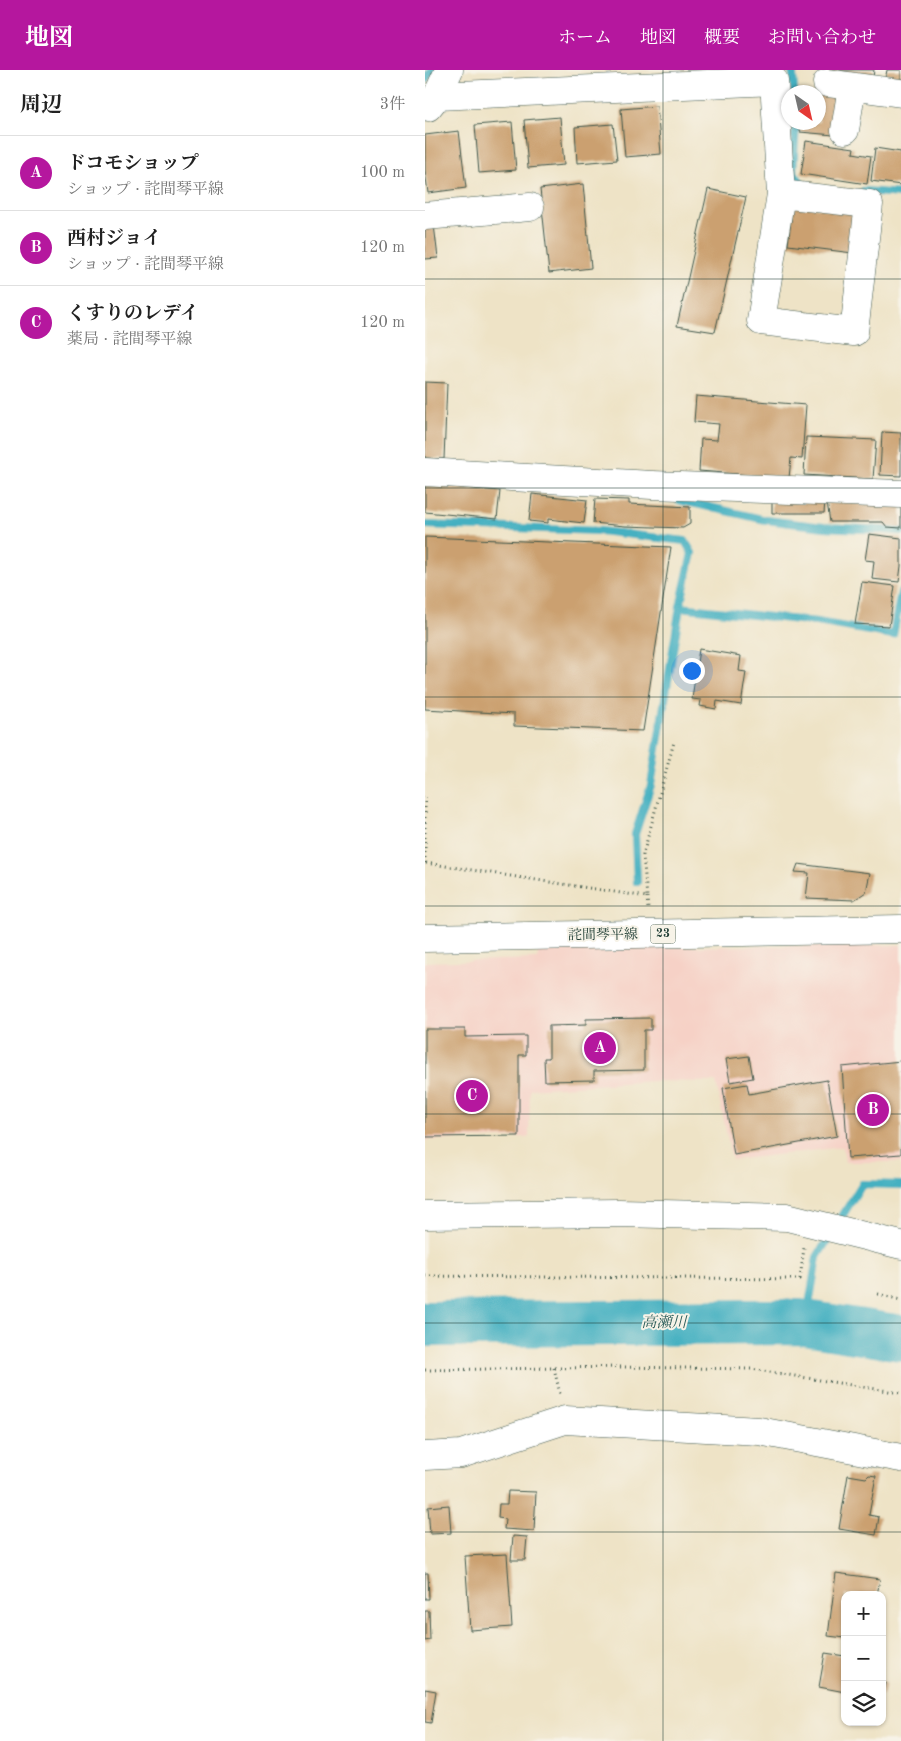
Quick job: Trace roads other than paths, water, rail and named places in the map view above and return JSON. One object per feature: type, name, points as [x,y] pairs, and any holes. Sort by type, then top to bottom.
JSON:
[{"type":"street","points":[[431,103],[449,70]]},
{"type":"street","points":[[431,103],[774,81],[781,194],[761,321],[854,332],[869,204],[781,194]]},
{"type":"street","points":[[845,130],[839,85],[901,93]]},
{"type":"street","points":[[425,216],[530,207]]},
{"type":"street","points":[[425,472],[652,485],[901,494]]},
{"type":"street","name":"詫間琴平線","points":[[425,938],[901,929]]},
{"type":"street","points":[[425,1215],[619,1213],[787,1217],[901,1245]]},
{"type":"street","points":[[425,1456],[461,1454],[565,1420],[759,1431],[901,1458]]},
{"type":"waterway","points":[[425,80],[432,70]]},
{"type":"waterway","points":[[791,70],[794,85]]},
{"type":"waterway","points":[[796,130],[793,171],[803,186],[807,186]]},
{"type":"waterway","points":[[864,191],[901,194]]},
{"type":"waterway","points":[[679,500],[766,520],[824,527],[901,531]]},
{"type":"waterway","points":[[425,525],[600,531],[685,541],[692,553],[680,607]]},
{"type":"waterway","points":[[637,882],[635,834],[651,785],[680,607],[817,622],[893,635],[901,592]]},
{"type":"waterway","points":[[806,1323],[817,1257],[862,1184],[901,1185]]},
{"type":"waterway","name":"高瀬川","points":[[425,1324],[799,1322],[901,1338]]},
{"type":"place","name":"ドコモショップ","points":[[600,1048]]},
{"type":"place","name":"くすりのレデイ","points":[[472,1096]]},
{"type":"place","name":"西村ジョイ","points":[[873,1110]]}]
